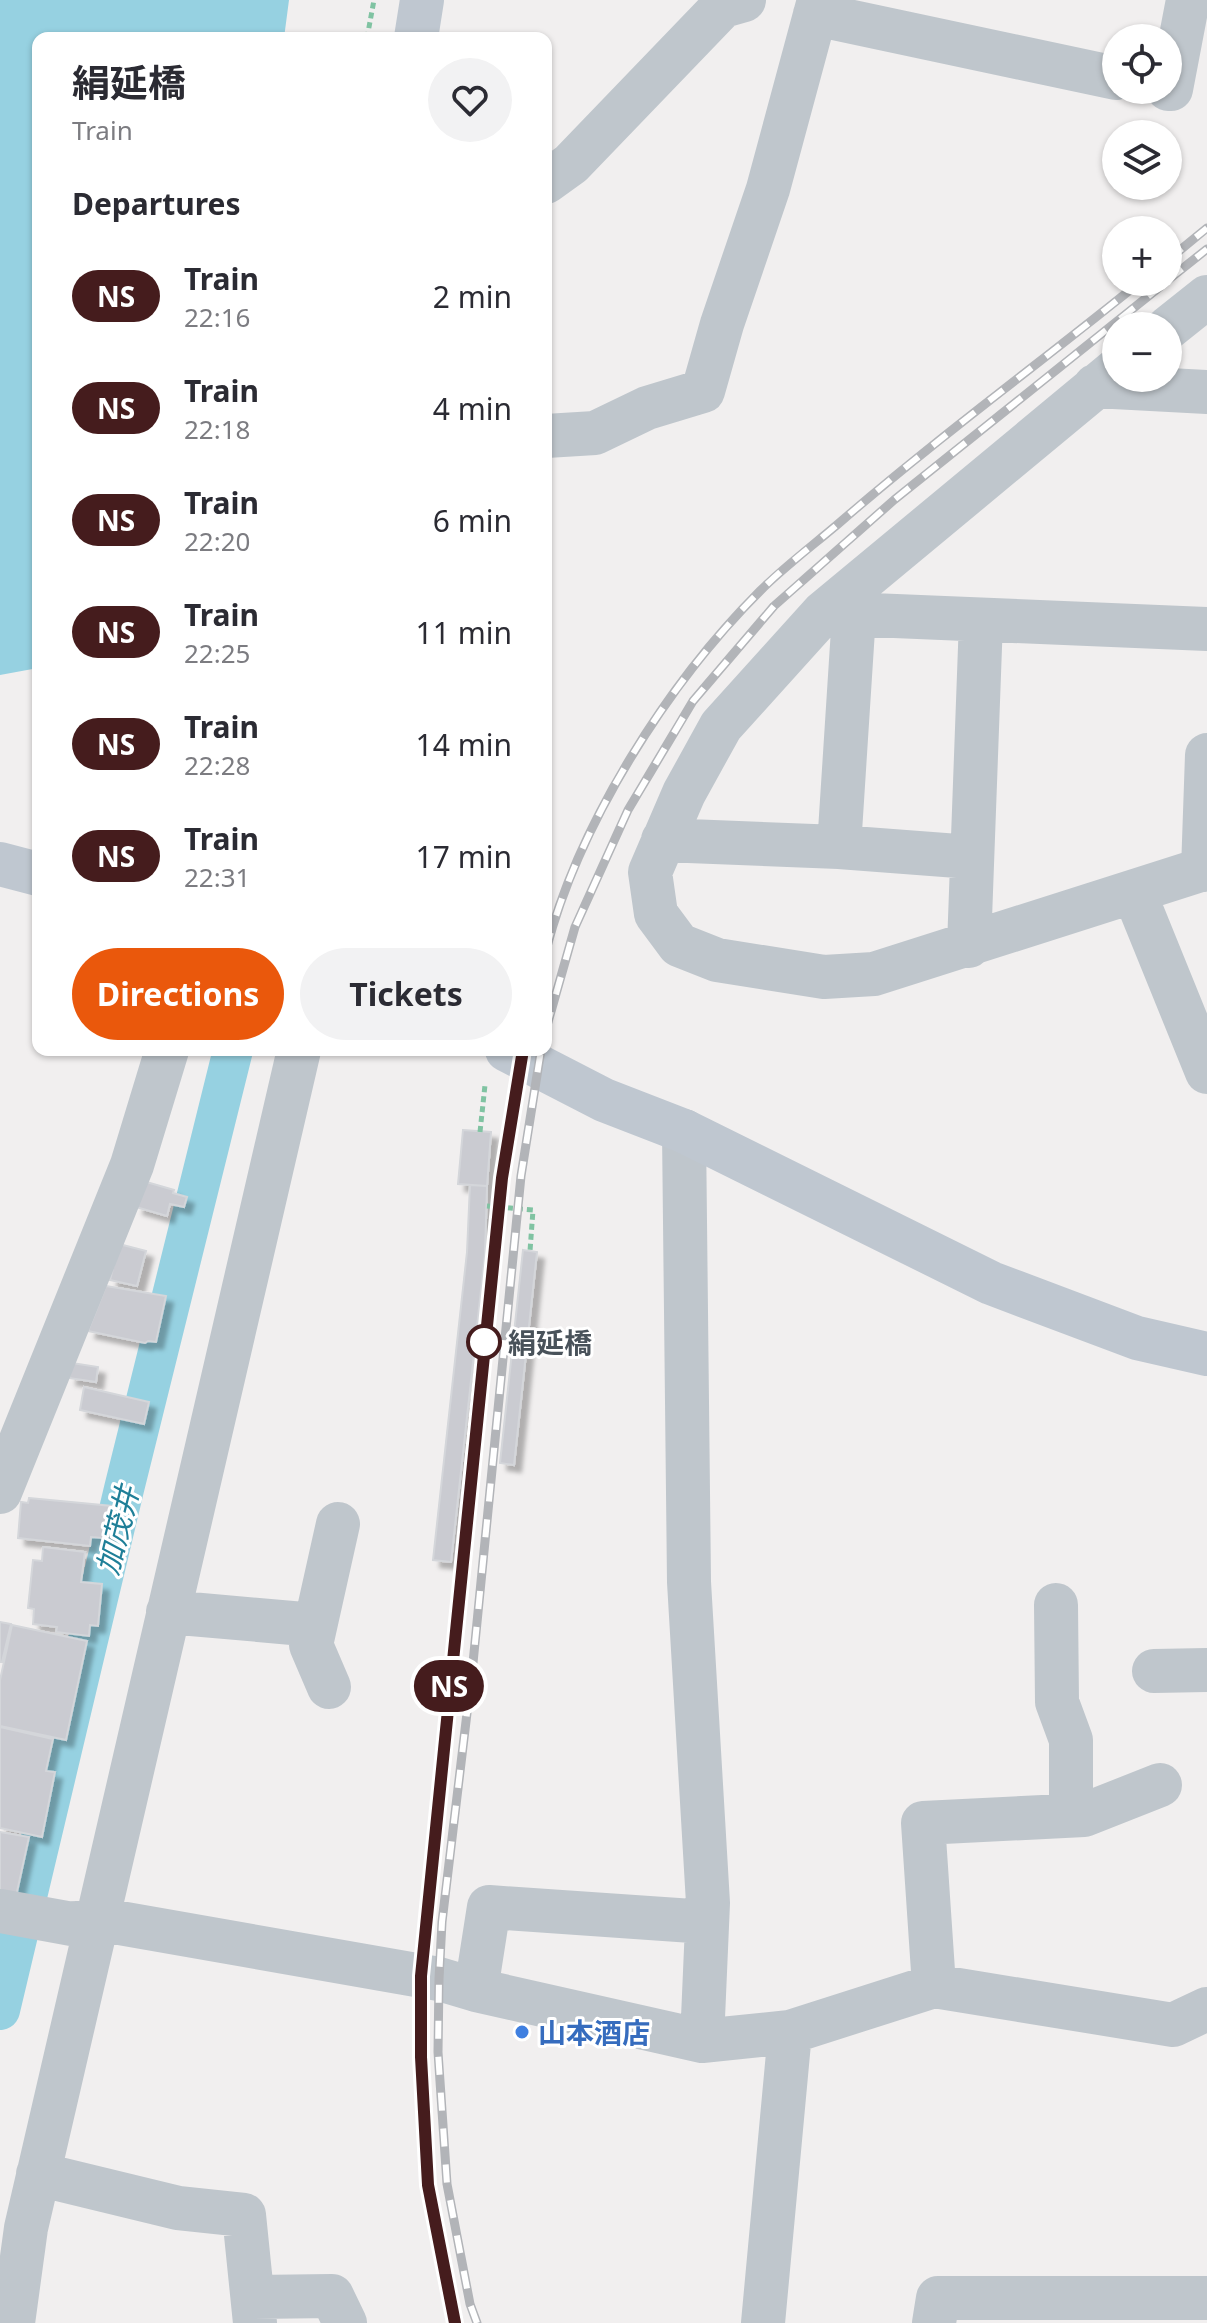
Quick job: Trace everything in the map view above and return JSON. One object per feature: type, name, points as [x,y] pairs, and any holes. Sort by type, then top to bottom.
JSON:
[{"type":"street","points":[[417,32],[422,0]]},
{"type":"street","points":[[552,178],[571,164],[723,6],[744,0]]},
{"type":"street","points":[[1182,31],[1188,0]]},
{"type":"street","points":[[552,436],[595,433],[647,408],[703,391],[722,324],[768,189],[817,7],[1102,75]]},
{"type":"street","points":[[1182,317],[1207,297]]},
{"type":"street","points":[[1102,381],[839,613],[721,726],[684,793],[650,872],[656,914],[679,945],[717,960],[824,977],[874,974],[1205,869],[1207,755]]},
{"type":"street","points":[[1182,389],[1207,392]]},
{"type":"street","points":[[839,613],[1207,629]]},
{"type":"street","points":[[839,613],[839,847]]},
{"type":"street","points":[[969,946],[981,620]]},
{"type":"street","points":[[663,840],[839,847],[971,857]]},
{"type":"street","points":[[0,864],[32,872]]},
{"type":"street","points":[[1134,892],[1207,1072]]},
{"type":"street","points":[[552,1040],[609,1073],[684,1131]]},
{"type":"street","points":[[0,1492],[132,1165],[165,1056]]},
{"type":"street","points":[[13,2323],[26,2228],[38,2174],[298,1056]]},
{"type":"street","points":[[496,1064],[684,1131],[991,1283],[1137,1338],[1207,1354]]},
{"type":"street","points":[[684,1131],[689,1582],[707,1922],[702,2041]]},
{"type":"street","points":[[329,1687],[311,1645],[338,1524]]},
{"type":"street","points":[[1056,1605],[1057,1702],[1071,1740],[1071,1815]]},
{"type":"street","points":[[168,1612],[315,1625]]},
{"type":"street","points":[[1154,1671],[1207,1670]]},
{"type":"street","points":[[934,1986],[923,1823],[1084,1815],[1160,1785]]},
{"type":"street","points":[[476,1990],[489,1907],[707,1922]]},
{"type":"street","points":[[0,1911],[72,1924],[97,1919],[439,1979],[702,2041],[790,2032],[934,1986],[1173,2025],[1207,2009]]},
{"type":"street","points":[[763,2323],[790,2032]]},
{"type":"street","points":[[38,2174],[178,2208],[244,2215],[254,2310],[332,2296],[345,2323]]},
{"type":"street","points":[[934,2323],[938,2298],[1207,2298]]},
{"type":"path","points":[[368,32],[374,0]]},
{"type":"path","points":[[480,1132],[496,1064]]},
{"type":"path","points":[[487,1206],[533,1210],[530,1251]]},
{"type":"water","points":[[0,0],[289,0],[285,32],[32,32],[32,669],[0,675]]},
{"type":"building","points":[[463,1130],[491,1132],[487,1186],[458,1184]]},
{"type":"building","points":[[143,1181],[187,1197],[184,1207],[170,1204],[167,1216],[136,1207]]},
{"type":"building","points":[[470,1185],[487,1186],[485,1254],[451,1562],[433,1560],[467,1252]]},
{"type":"building","points":[[119,1244],[146,1251],[137,1286],[110,1280]]},
{"type":"building","points":[[523,1250],[537,1252],[514,1465],[500,1463]]},
{"type":"building","points":[[106,1286],[166,1296],[156,1342],[145,1343],[88,1331]]},
{"type":"building","points":[[72,1363],[98,1367],[96,1382],[69,1378]]},
{"type":"building","points":[[84,1387],[149,1402],[144,1424],[80,1410]]},
{"type":"building","points":[[29,1498],[112,1506],[108,1535],[91,1537],[90,1546],[18,1538],[21,1502],[28,1503]]},
{"type":"building","points":[[43,1547],[85,1552],[81,1582],[102,1584],[98,1626],[90,1625],[89,1636],[56,1632],[57,1627],[33,1624],[34,1609],[28,1608],[33,1560],[42,1561]]},
{"type":"building","points":[[0,1622],[11,1624],[2,1662],[0,1662]]},
{"type":"building","points":[[12,1625],[87,1641],[66,1740],[0,1726],[0,1680]]},
{"type":"building","points":[[0,1727],[53,1739],[46,1771],[55,1772],[42,1837],[0,1828]]},
{"type":"building","points":[[0,1832],[29,1837],[15,1901],[0,1898]]},
{"type":"waterway","name":"加茂井","points":[[0,2010],[232,1056]]},
{"type":"railway","points":[[1182,249],[1207,228]]},
{"type":"railway","points":[[1182,269],[1207,249]]},
{"type":"railway","points":[[552,931],[580,853],[631,757],[692,668],[726,628],[760,591],[875,493],[1122,296]]},
{"type":"railway","points":[[552,1008],[575,927],[628,810],[693,701],[774,606],[894,500],[1149,296]]},
{"type":"railway","points":[[455,2323],[428,2185],[421,2057],[421,1976],[502,1178],[522,1056]]},
{"type":"railway","points":[[477,2323],[470,2304],[447,2184],[438,2052],[439,1979],[442,1922],[473,1663],[521,1176],[540,1056]]},
{"type":"train","name":"NS","points":[[455,2323],[428,2185],[421,2057],[421,1976],[502,1178],[522,1056]]},
{"type":"place","name":"絹延橋","points":[[484,1342]]},
{"type":"place","name":"山本酒店","points":[[522,2032]]}]
